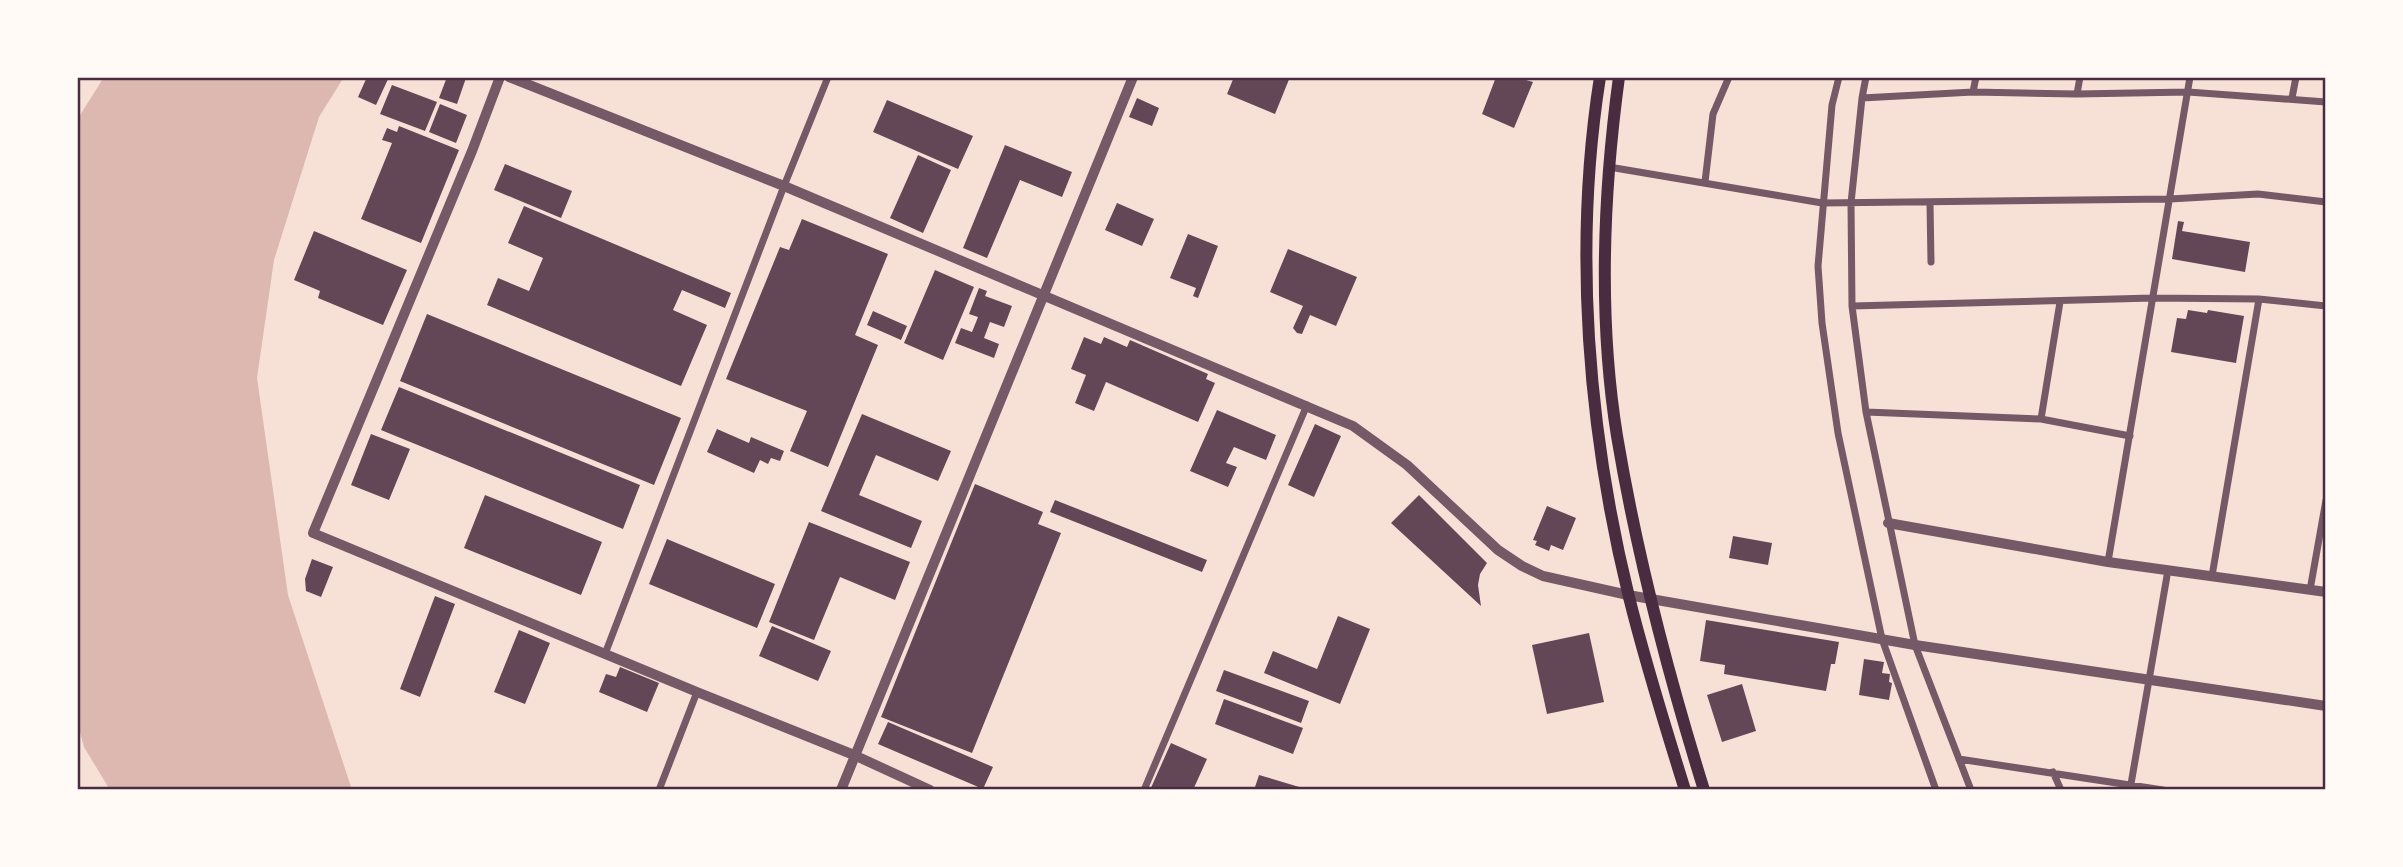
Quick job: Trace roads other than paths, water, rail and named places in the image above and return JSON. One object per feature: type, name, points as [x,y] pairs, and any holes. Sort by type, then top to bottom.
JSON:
[{"type":"highway","points":[[1600,77],[1589,185],[1589,331],[1592,384],[1599,440],[1628,595],[1685,790]]},
{"type":"highway","points":[[1619,77],[1609,167],[1605,267],[1611,384],[1617,435],[1649,599],[1704,790]]},
{"type":"street","points":[[500,77],[472,151],[313,533],[854,755],[930,790]]},
{"type":"street","points":[[509,77],[784,186],[1353,426],[1407,465],[1497,550],[1521,566],[1554,579],[1649,599],[1915,645],[2326,706]]},
{"type":"street","points":[[605,654],[828,77]]},
{"type":"street","points":[[841,790],[1133,77]]},
{"type":"street","points":[[1705,182],[1713,114],[1729,77]]},
{"type":"street","points":[[1839,77],[1832,105],[1822,203],[1818,266],[1822,323],[1838,433],[1882,639],[1936,790]]},
{"type":"street","points":[[1866,77],[1861,98],[1851,204],[1852,306],[1866,412],[1915,645],[1971,790]]},
{"type":"street","points":[[1973,92],[1976,77]]},
{"type":"street","points":[[2077,94],[2080,77]]},
{"type":"street","points":[[2108,562],[2190,77]]},
{"type":"street","points":[[2292,98],[2295,77]]},
{"type":"street","points":[[1861,98],[1973,92],[2188,92],[2326,102]]},
{"type":"street","points":[[1609,167],[1822,203],[2170,199],[2258,194],[2326,202]]},
{"type":"street","points":[[1930,203],[1931,262]]},
{"type":"street","points":[[1852,306],[2152,298],[2259,299],[2326,306]]},
{"type":"street","points":[[2212,576],[2259,299]]},
{"type":"street","points":[[2041,419],[2060,302]]},
{"type":"street","points":[[1143,790],[1307,405]]},
{"type":"street","points":[[1866,412],[2041,419],[2130,436]]},
{"type":"street","points":[[2310,590],[2326,500]]},
{"type":"street","points":[[1888,523],[2108,562],[2326,592]]},
{"type":"street","points":[[2131,784],[2168,570]]},
{"type":"street","points":[[659,790],[697,692]]},
{"type":"street","points":[[1959,759],[2163,790]]},
{"type":"street","points":[[2053,772],[2061,790]]}]
